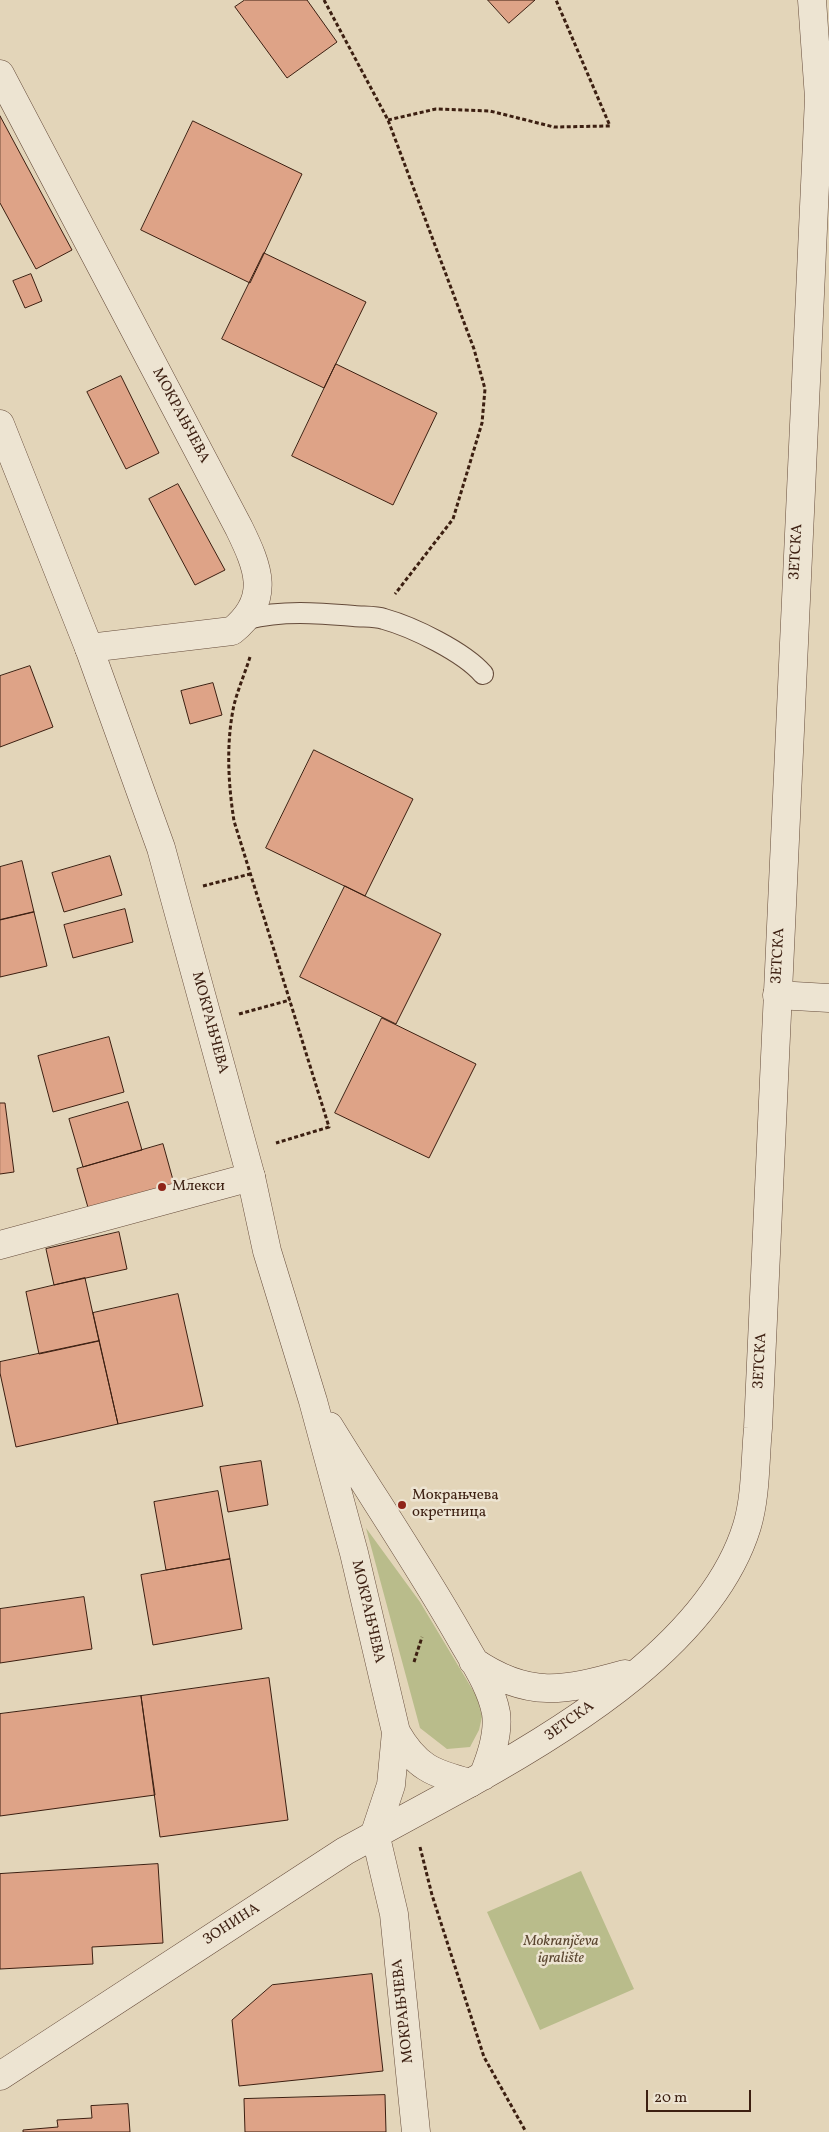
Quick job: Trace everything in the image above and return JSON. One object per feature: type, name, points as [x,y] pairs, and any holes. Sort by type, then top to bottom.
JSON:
[{"type":"street","name":"ЗЕТСКА","points":[[476,1779],[539,1744],[639,1670],[688,1625],[712,1595],[736,1556],[747,1524],[758,1428],[819,98],[812,0]]},
{"type":"street","name":"МОКРАЊЧЕВА","points":[[0,74],[249,550],[257,568],[258,590],[247,619]]},
{"type":"street","name":"МОКРАЊЧЕВА","points":[[0,424],[89,648],[161,848],[247,1164],[267,1251],[313,1401],[354,1553],[396,1732],[406,1750],[436,1774],[476,1779],[492,1753],[496,1714],[491,1694],[450,1619],[313,1401]]},
{"type":"street","points":[[89,648],[232,631],[247,619]]},
{"type":"street","points":[[777,996],[829,998]]},
{"type":"street","points":[[0,1245],[247,1164]]},
{"type":"street","points":[[473,1660],[494,1676],[540,1689],[562,1689],[639,1670]]},
{"type":"street","points":[[375,1833],[391,1785],[396,1732]]},
{"type":"street","name":"ЗОНИНА","points":[[0,2076],[375,1833],[412,1815],[476,1779]]},
{"type":"street","name":"МОКРАЊЧЕВА","points":[[375,1833],[394,1914],[416,2132]]},
{"type":"lane","points":[[247,619],[265,615],[295,613],[384,619],[438,642],[472,662],[483,674]]},
{"type":"path","points":[[324,0],[388,120],[474,349],[485,389],[482,423],[453,520],[396,590],[384,619]]},
{"type":"path","points":[[388,120],[436,109],[490,111],[554,127],[610,126],[556,0]]},
{"type":"path","points":[[234,706],[229,752],[230,792],[234,821],[329,1127],[247,1164]]},
{"type":"path","points":[[173,893],[250,874]]},
{"type":"path","points":[[209,1022],[290,1000]]},
{"type":"path","points":[[386,1695],[408,1685],[423,1632],[450,1619]]},
{"type":"path","points":[[412,1815],[432,1895],[484,2057],[526,2132]]},
{"type":"green space","points":[[366,1528],[420,1602],[477,1697],[482,1717],[479,1730],[470,1747],[447,1749],[420,1728]]},
{"type":"green space","name":"Mokranjčeva igralište","points":[[581,1871],[634,1989],[540,2030],[487,1912]]},
{"type":"building","points":[[245,0],[307,0],[337,42],[287,78],[235,7]]},
{"type":"building","points":[[488,0],[535,0],[509,23]]},
{"type":"building","points":[[0,116],[72,250],[36,269],[0,203]]},
{"type":"building","points":[[193,121],[302,174],[250,283],[141,230]]},
{"type":"building","points":[[264,253],[366,302],[324,388],[222,339]]},
{"type":"building","points":[[31,274],[42,301],[25,308],[13,281]]},
{"type":"building","points":[[336,364],[437,413],[393,505],[292,456]]},
{"type":"building","points":[[121,376],[159,453],[126,469],[87,392]]},
{"type":"building","points":[[178,484],[225,570],[195,585],[149,499]]},
{"type":"building","points":[[30,666],[53,727],[0,747],[0,676]]},
{"type":"building","points":[[213,683],[222,715],[190,724],[181,691]]},
{"type":"building","points":[[314,750],[413,799],[365,896],[266,848]]},
{"type":"building","points":[[110,856],[122,895],[64,912],[52,873]]},
{"type":"building","points":[[22,861],[34,912],[0,920],[0,867]]},
{"type":"building","points":[[345,886],[441,934],[396,1024],[300,977]]},
{"type":"building","points":[[125,909],[133,942],[73,958],[64,925]]},
{"type":"building","points":[[34,912],[47,966],[0,977],[0,920]]},
{"type":"building","points":[[382,1018],[476,1064],[429,1158],[335,1113]]},
{"type":"building","points":[[109,1037],[124,1092],[53,1112],[38,1056]]},
{"type":"building","points":[[128,1102],[142,1150],[83,1167],[69,1119]]},
{"type":"building","points":[[0,1103],[5,1103],[14,1172],[0,1174]]},
{"type":"building","points":[[163,1144],[175,1187],[89,1211],[77,1169]]},
{"type":"building","points":[[119,1232],[127,1269],[54,1285],[46,1249]]},
{"type":"building","points":[[85,1278],[99,1341],[39,1354],[26,1292]]},
{"type":"building","points":[[178,1294],[203,1406],[118,1424],[93,1313]]},
{"type":"building","points":[[99,1341],[118,1424],[16,1447],[0,1373],[0,1362]]},
{"type":"building","points":[[261,1461],[268,1505],[228,1512],[220,1467]]},
{"type":"building","points":[[218,1491],[230,1559],[166,1570],[154,1502]]},
{"type":"building","points":[[230,1559],[242,1629],[153,1645],[141,1575]]},
{"type":"building","points":[[84,1597],[92,1649],[0,1663],[0,1609]]},
{"type":"building","points":[[269,1678],[288,1820],[160,1837],[141,1696]]},
{"type":"building","points":[[141,1696],[155,1795],[0,1816],[0,1714]]},
{"type":"building","points":[[158,1864],[163,1943],[92,1947],[93,1964],[0,1969],[0,1874]]},
{"type":"building","points":[[372,1974],[383,2071],[239,2086],[232,2020],[272,1985]]},
{"type":"building","points":[[385,2095],[386,2132],[245,2132],[244,2099]]},
{"type":"building","points":[[128,2104],[130,2132],[23,2132],[23,2130],[58,2127],[57,2120],[92,2118],[91,2106]]},
{"type":"place","name":"Млекси","points":[[162,1187]]},
{"type":"place","name":"Мокрањчева окретница","points":[[402,1505]]}]
